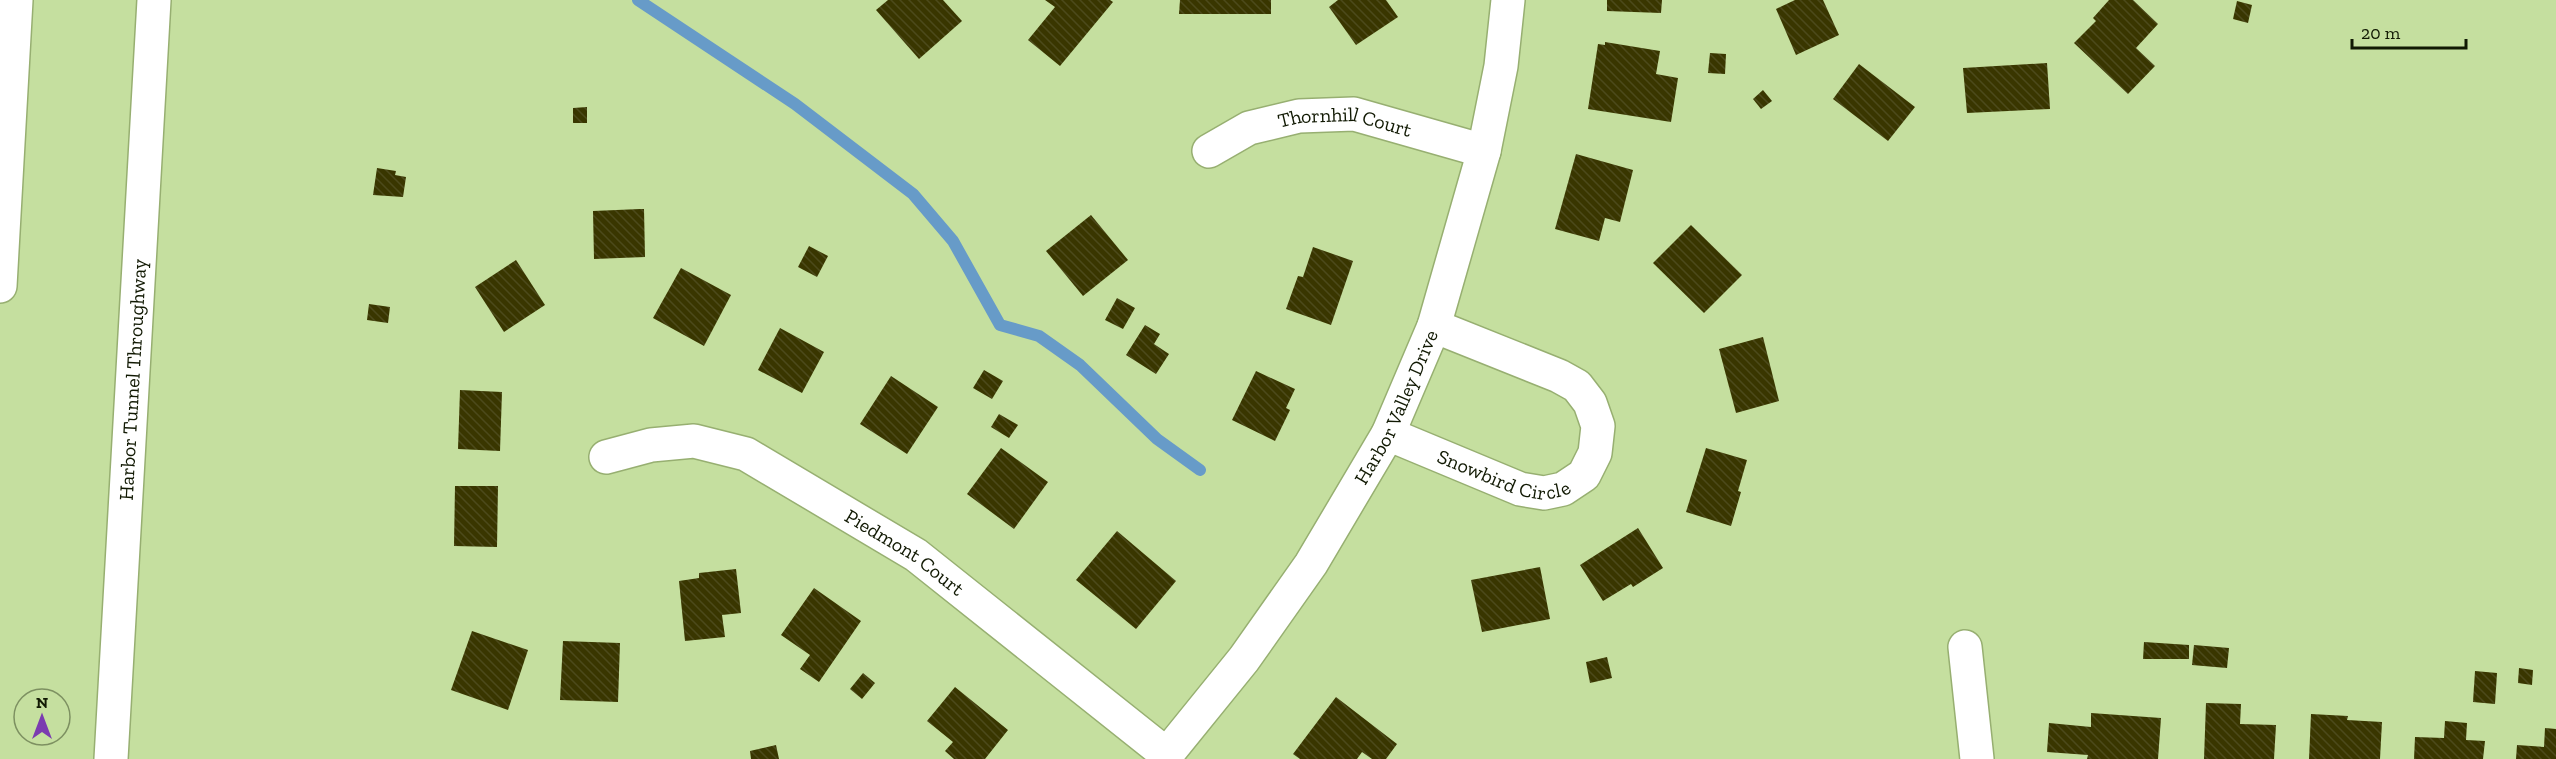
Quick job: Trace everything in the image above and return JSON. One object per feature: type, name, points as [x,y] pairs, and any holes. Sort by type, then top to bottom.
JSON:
[{"type":"main road","points":[[0,286],[16,0]]},
{"type":"main road","name":"Harbor Tunnel Throughway","points":[[111,759],[154,0]]},
{"type":"main road","name":"Harbor Valley Drive","points":[[1164,757],[1244,659],[1311,564],[1388,434],[1434,326],[1484,151],[1501,66],[1508,0]]},
{"type":"main road","name":"Thornhill Court","points":[[1209,151],[1249,128],[1299,116],[1354,114],[1484,151]]},
{"type":"main road","name":"Snowbird Circle","points":[[1388,434],[1520,489],[1544,493],[1563,489],[1584,475],[1595,453],[1598,426],[1590,403],[1577,386],[1559,376],[1434,326]]},
{"type":"main road","name":"Piedmont Court","points":[[606,457],[651,445],[694,441],[746,454],[916,555],[1164,757]]},
{"type":"main road","points":[[1965,647],[1977,759]]},
{"type":"building","points":[[888,0],[943,0],[962,21],[919,59],[876,10]]},
{"type":"building","points":[[1045,0],[1110,0],[1113,2],[1060,66],[1028,40],[1055,7]]},
{"type":"building","points":[[1180,0],[1271,0],[1271,14],[1179,14]]},
{"type":"building","points":[[1338,0],[1386,0],[1398,17],[1356,45],[1329,7]]},
{"type":"building","points":[[1607,0],[1662,0],[1661,13],[1607,11]]},
{"type":"building","points":[[1795,0],[1823,0],[1839,35],[1796,55],[1776,9]]},
{"type":"building","points":[[2109,0],[2133,0],[2158,24],[2136,48],[2155,66],[2128,94],[2074,43],[2096,21],[2093,18]]},
{"type":"building","points":[[2237,1],[2252,5],[2248,23],[2233,19]]},
{"type":"building","points":[[1605,42],[1660,51],[1656,74],[1678,78],[1671,122],[1588,109],[1598,44],[1605,45]]},
{"type":"building","points":[[1710,53],[1726,54],[1725,74],[1708,73]]},
{"type":"building","points":[[2047,63],[2050,109],[1967,113],[1963,68]]},
{"type":"building","points":[[1859,64],[1915,107],[1888,141],[1833,99]]},
{"type":"building","points":[[1763,90],[1772,101],[1761,109],[1753,99]]},
{"type":"building","points":[[587,107],[587,123],[573,123],[573,108]]},
{"type":"building","points":[[1576,154],[1633,170],[1620,222],[1605,218],[1599,241],[1555,229]]},
{"type":"building","points":[[377,168],[396,171],[395,175],[406,177],[403,197],[373,195]]},
{"type":"building","points":[[644,209],[645,257],[594,259],[593,211]]},
{"type":"building","points":[[1091,215],[1128,260],[1083,296],[1046,251]]},
{"type":"building","points":[[1691,225],[1742,275],[1704,313],[1653,263]]},
{"type":"building","points":[[809,246],[828,256],[817,277],[798,267]]},
{"type":"building","points":[[1313,247],[1353,261],[1331,325],[1286,309],[1298,276],[1303,277]]},
{"type":"building","points":[[516,260],[545,305],[504,332],[475,287]]},
{"type":"building","points":[[681,268],[731,295],[704,346],[653,318]]},
{"type":"building","points":[[1117,298],[1135,308],[1123,329],[1105,320]]},
{"type":"building","points":[[369,304],[390,307],[388,323],[367,320]]},
{"type":"building","points":[[1145,325],[1160,334],[1154,344],[1169,354],[1156,374],[1126,355]]},
{"type":"building","points":[[780,328],[824,352],[802,393],[758,370]]},
{"type":"building","points":[[1763,337],[1779,401],[1736,413],[1719,349]]},
{"type":"building","points":[[984,370],[1003,381],[992,399],[973,388]]},
{"type":"building","points":[[1256,371],[1295,389],[1286,408],[1290,410],[1275,441],[1232,420]]},
{"type":"building","points":[[891,376],[938,407],[907,454],[860,424]]},
{"type":"building","points":[[460,390],[502,392],[500,451],[458,449]]},
{"type":"building","points":[[999,414],[1018,425],[1009,438],[991,427]]},
{"type":"building","points":[[1001,448],[1048,482],[1014,529],[967,494]]},
{"type":"building","points":[[1706,448],[1747,460],[1731,526],[1686,512]]},
{"type":"building","points":[[455,486],[498,486],[497,547],[454,546]]},
{"type":"building","points":[[1638,528],[1663,568],[1633,587],[1631,584],[1603,601],[1580,565]]},
{"type":"building","points":[[1117,531],[1176,581],[1136,629],[1076,580]]},
{"type":"building","points":[[1540,567],[1550,619],[1482,632],[1471,580]]},
{"type":"building","points":[[736,569],[741,613],[722,615],[725,637],[685,641],[679,581],[699,578],[699,573]]},
{"type":"building","points":[[814,588],[861,621],[819,682],[800,669],[810,655],[781,635]]},
{"type":"building","points":[[472,631],[528,650],[508,710],[451,690]]},
{"type":"building","points":[[563,641],[620,643],[618,702],[560,700]]},
{"type":"building","points":[[2144,642],[2189,645],[2189,659],[2143,659]]},
{"type":"building","points":[[2194,645],[2229,648],[2227,668],[2192,665]]},
{"type":"building","points":[[1607,657],[1612,678],[1590,683],[1586,662]]},
{"type":"building","points":[[2519,668],[2533,670],[2532,685],[2518,683]]},
{"type":"building","points":[[2475,671],[2497,673],[2495,704],[2473,702]]},
{"type":"building","points":[[863,673],[875,683],[862,699],[850,689]]},
{"type":"building","points":[[955,687],[1008,730],[985,759],[954,759],[945,751],[953,742],[927,721]]},
{"type":"building","points":[[1336,697],[1397,744],[1386,759],[1372,759],[1362,752],[1357,759],[1300,759],[1293,754]]},
{"type":"building","points":[[2206,703],[2241,704],[2240,724],[2276,725],[2274,759],[2204,759]]},
{"type":"building","points":[[2091,713],[2161,718],[2158,759],[2087,759],[2088,755],[2047,752],[2049,723],[2091,727]]},
{"type":"building","points":[[2311,714],[2348,716],[2347,720],[2382,722],[2380,759],[2309,759]]},
{"type":"building","points":[[2445,721],[2467,723],[2466,740],[2485,741],[2483,759],[2414,759],[2415,737],[2444,738]]},
{"type":"building","points":[[2545,728],[2556,729],[2556,759],[2516,759],[2517,745],[2544,747]]},
{"type":"building","points":[[776,745],[779,759],[751,759],[750,751]]},
{"type":"waterway","points":[[638,0],[795,104],[913,194],[953,241],[1000,325],[1039,336],[1080,365],[1157,439],[1200,470]]}]
